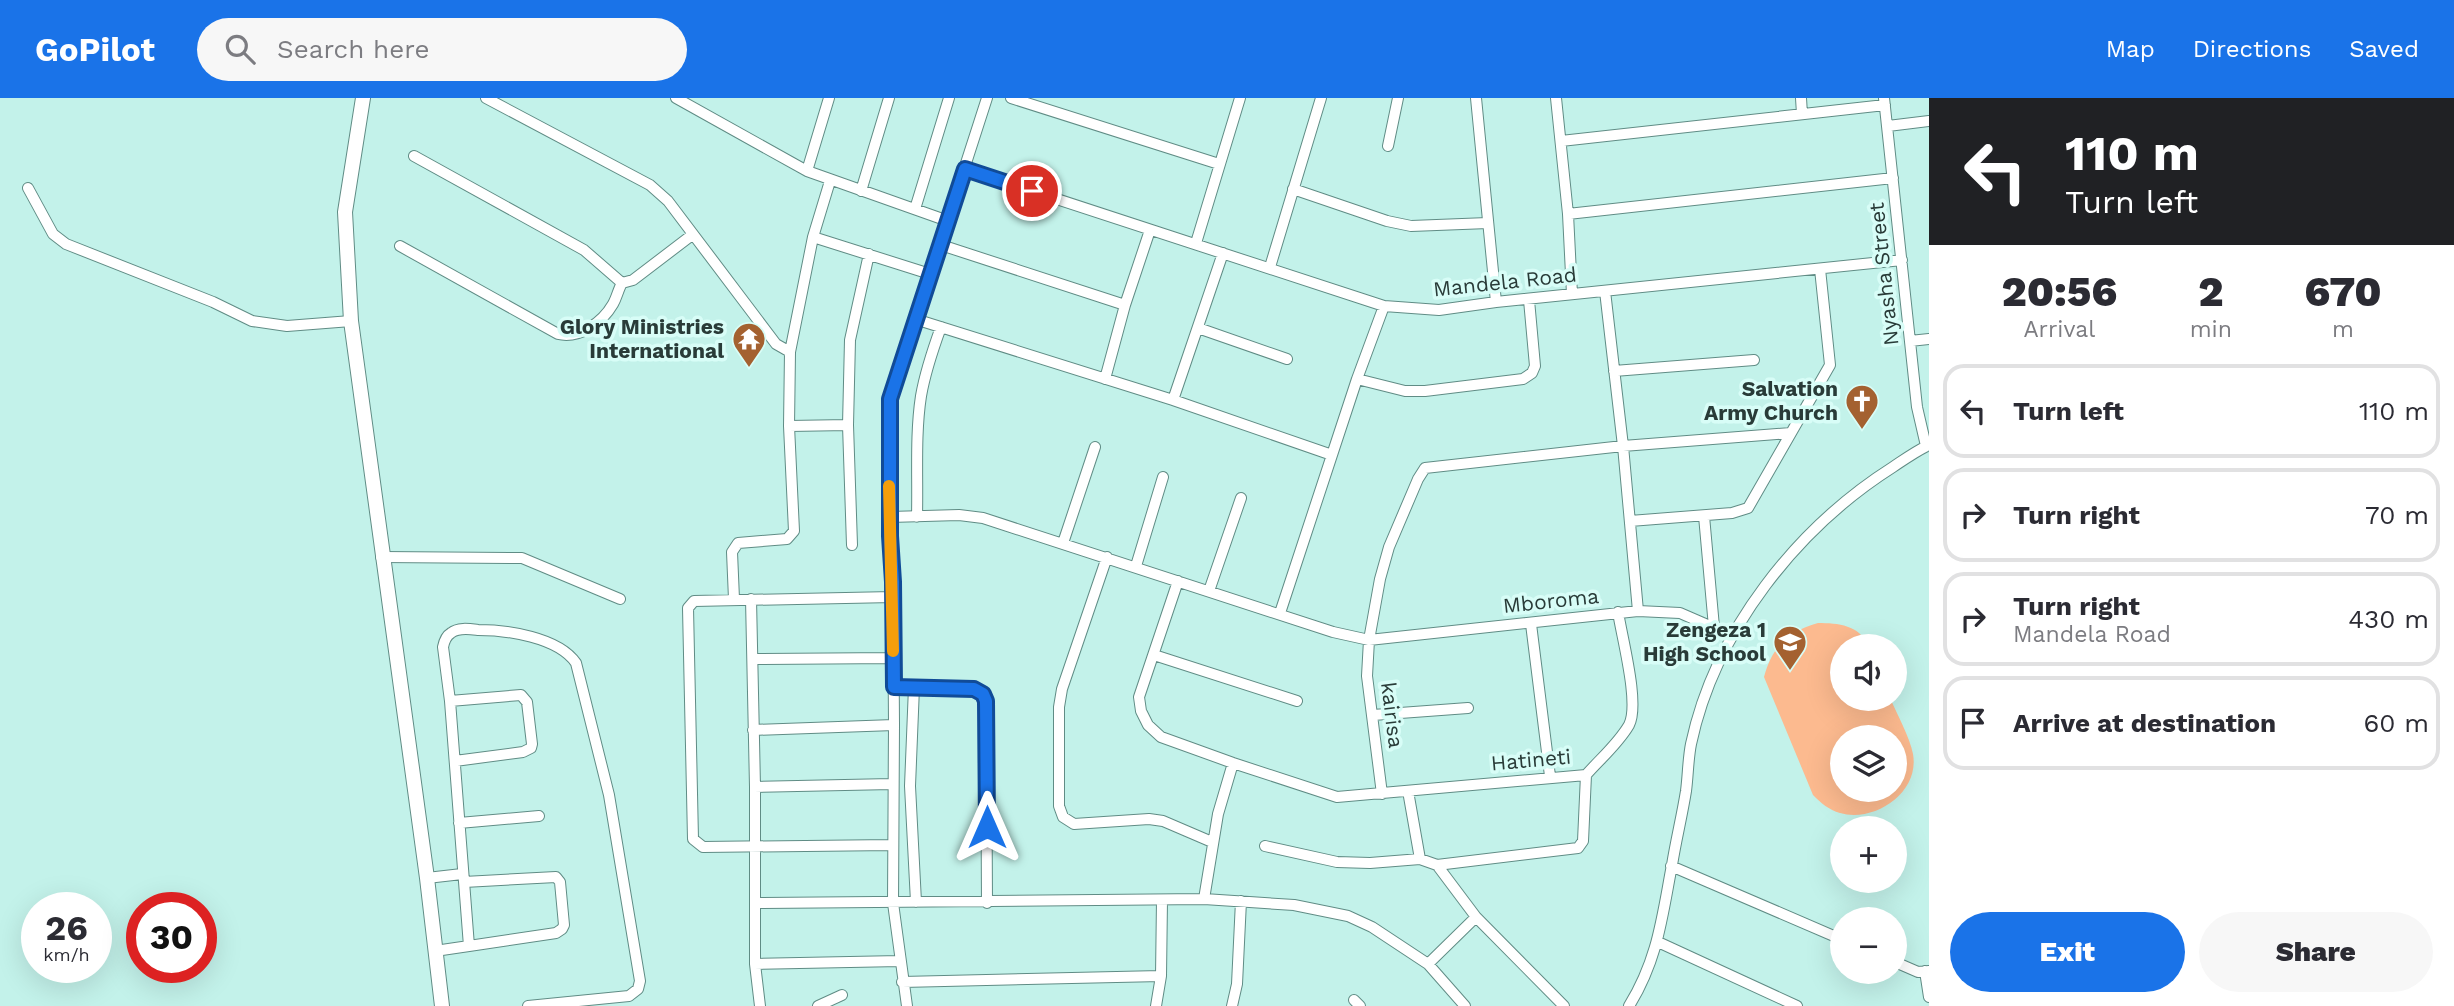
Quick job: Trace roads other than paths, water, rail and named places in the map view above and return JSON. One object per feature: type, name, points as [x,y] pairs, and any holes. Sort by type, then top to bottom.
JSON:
[{"type":"main road","points":[[363,98],[345,212],[351,321],[442,1006]]},
{"type":"street","points":[[486,98],[650,186],[668,201],[776,344],[790,352]]},
{"type":"street","points":[[677,98],[807,172],[948,221]]},
{"type":"street","points":[[807,172],[829,98]]},
{"type":"street","points":[[861,191],[889,98]]},
{"type":"street","points":[[915,209],[949,98]]},
{"type":"street","points":[[907,1006],[893,903],[894,659],[890,399],[988,98]]},
{"type":"street","points":[[1010,98],[1219,164]]},
{"type":"street","points":[[1196,243],[1240,98]]},
{"type":"street","points":[[1270,267],[1321,98]]},
{"type":"street","points":[[1388,146],[1398,98]]},
{"type":"street","points":[[1476,98],[1496,302]]},
{"type":"street","points":[[1556,98],[1573,294]]},
{"type":"street","points":[[1801,98],[1802,114]]},
{"type":"street","points":[[1561,141],[1802,114],[1885,101]]},
{"type":"street","name":"Nyasha Street","points":[[1885,101],[1917,407],[1927,445]]},
{"type":"street","points":[[1888,126],[1929,121]]},
{"type":"street","points":[[414,156],[584,250],[622,283]]},
{"type":"street","name":"Mandela Road","points":[[965,169],[1384,306],[1439,310],[1902,260]]},
{"type":"street","points":[[1568,214],[1893,178]]},
{"type":"street","points":[[734,599],[732,552],[735,545],[787,538],[794,531],[789,426],[790,352],[813,237],[830,181]]},
{"type":"street","points":[[28,188],[48,227],[58,240],[212,302],[241,317],[263,324],[287,327],[351,321]]},
{"type":"street","points":[[1293,189],[1387,221],[1411,226],[1488,223]]},
{"type":"street","points":[[1105,379],[1125,305],[1150,230]]},
{"type":"street","points":[[622,283],[633,280],[692,235]]},
{"type":"street","points":[[813,237],[930,274]]},
{"type":"street","points":[[941,245],[1125,305]]},
{"type":"street","points":[[400,246],[567,337],[576,335],[603,317],[613,304],[622,283]]},
{"type":"street","points":[[1173,400],[1223,253]]},
{"type":"street","points":[[852,545],[848,425],[850,340],[869,254]]},
{"type":"street","points":[[1630,521],[1741,512],[1748,508],[1830,365],[1820,269]]},
{"type":"street","points":[[1605,291],[1623,446],[1637,611]]},
{"type":"street","points":[[1357,379],[1405,391],[1524,379],[1532,373],[1535,366],[1529,300]]},
{"type":"street","points":[[1280,613],[1357,379],[1384,306]]},
{"type":"street","points":[[915,319],[1173,400],[1332,455]]},
{"type":"street","points":[[917,517],[921,396],[941,327]]},
{"type":"street","points":[[1198,328],[1287,359]]},
{"type":"street","points":[[1910,341],[1929,339]]},
{"type":"street","points":[[1614,371],[1754,360]]},
{"type":"street","points":[[789,426],[848,425]]},
{"type":"street","points":[[1623,446],[1791,433]]},
{"type":"street","points":[[1629,1006],[1647,973],[1658,942],[1686,790],[1690,746],[1709,687],[1733,636],[1755,598],[1781,564],[1829,514],[1876,478],[1927,445]]},
{"type":"street","name":"kairisa","points":[[1382,794],[1367,677],[1369,640],[1389,547],[1425,468],[1623,446]]},
{"type":"street","points":[[1063,543],[1096,447]]},
{"type":"street","points":[[1136,566],[1163,477]]},
{"type":"street","points":[[1209,591],[1241,498]]},
{"type":"street","name":"Mboroma","points":[[890,517],[972,515],[1340,634],[1369,640],[1637,611],[1680,612],[1733,636]]},
{"type":"street","points":[[1704,516],[1713,627]]},
{"type":"street","points":[[382,557],[522,558],[620,599]]},
{"type":"street","points":[[1107,557],[1062,690],[1059,707],[1059,806],[1063,817],[1074,824],[1149,819],[1163,821],[1212,842]]},
{"type":"street","name":"Hatineti","points":[[1178,581],[1139,697],[1140,711],[1148,725],[1161,737],[1337,797],[1550,776],[1586,775],[1630,723],[1634,706],[1618,612]]},
{"type":"street","points":[[892,845],[704,847],[693,839],[688,608],[694,601],[893,597]]},
{"type":"street","points":[[751,599],[755,964],[761,1006]]},
{"type":"street","points":[[1531,624],[1550,776]]},
{"type":"street","points":[[469,946],[450,701],[443,647],[451,633],[459,629],[505,630],[529,636],[568,654],[576,663],[599,750],[640,981],[638,989],[629,996],[528,1006]]},
{"type":"street","points":[[1154,655],[1297,701]]},
{"type":"street","points":[[753,659],[894,659]]},
{"type":"street","points":[[894,687],[974,689],[983,694],[986,701],[987,903]]},
{"type":"street","points":[[914,687],[911,786],[916,902]]},
{"type":"street","points":[[450,701],[521,695],[527,702],[532,744],[531,748],[523,752],[455,761]]},
{"type":"street","points":[[1373,715],[1468,708]]},
{"type":"street","points":[[753,730],[894,725]]},
{"type":"street","points":[[1204,899],[1212,842],[1233,763]]},
{"type":"street","points":[[1265,846],[1354,864],[1420,859],[1437,865],[1578,848],[1583,841],[1586,775]]},
{"type":"street","points":[[755,787],[892,784]]},
{"type":"street","points":[[1408,791],[1420,859]]},
{"type":"street","points":[[459,823],[539,816]]},
{"type":"street","points":[[1437,865],[1476,917],[1564,1006]]},
{"type":"street","points":[[1671,866],[1830,934]]},
{"type":"street","points":[[427,878],[556,877],[560,882],[564,925],[556,933],[435,951]]},
{"type":"street","points":[[755,903],[1204,899],[1294,905],[1348,916],[1372,928],[1428,964],[1465,1006]]},
{"type":"street","points":[[1156,1006],[1161,976],[1162,900]]},
{"type":"street","points":[[1232,1006],[1237,984],[1241,901]]},
{"type":"street","points":[[1428,964],[1476,917]]},
{"type":"street","points":[[1658,942],[1797,1006]]},
{"type":"street","points":[[755,964],[900,961]]},
{"type":"street","points":[[1907,967],[1918,972],[1927,971],[1929,997]]},
{"type":"street","points":[[902,982],[1161,976]]},
{"type":"street","points":[[818,1006],[842,995]]},
{"type":"place","name":"Glory Ministries International","points":[[749,369]]},
{"type":"place","name":"Salvation Army Church","points":[[1862,431]]},
{"type":"place","name":"Zengeza 1 High School","points":[[1790,672]]}]
